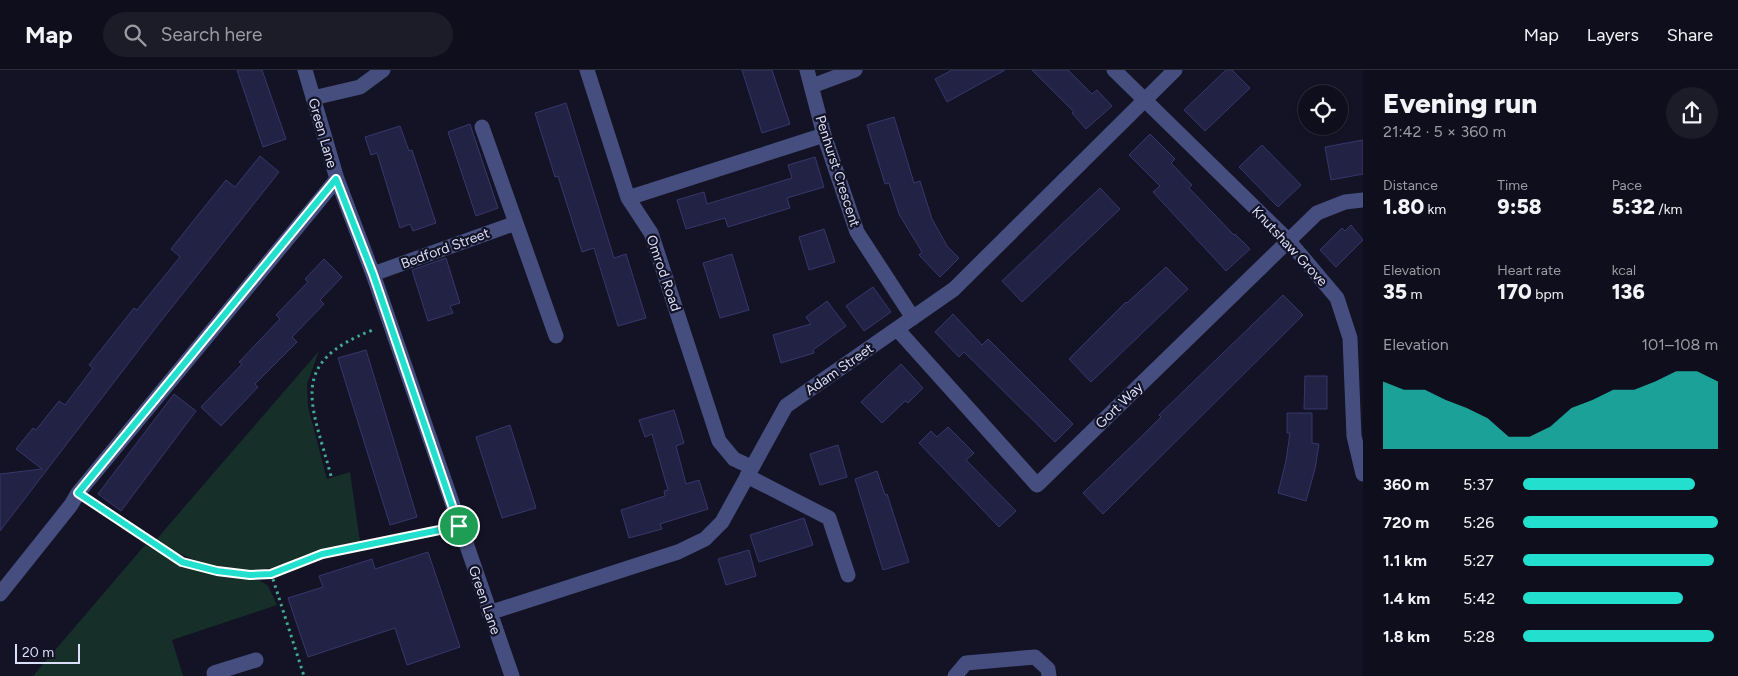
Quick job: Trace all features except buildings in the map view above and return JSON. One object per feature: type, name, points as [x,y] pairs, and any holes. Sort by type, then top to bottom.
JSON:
[{"type":"street","name":"Green Lane","points":[[305,70],[336,179],[373,274],[512,676]]},
{"type":"street","points":[[313,98],[360,87],[383,70]]},
{"type":"street","name":"Omrod Road","points":[[587,70],[628,198],[651,233],[719,441],[734,460],[749,471],[830,518],[848,575]]},
{"type":"street","name":"Penhurst Crescent","points":[[807,70],[824,135],[857,232],[913,318]]},
{"type":"street","points":[[812,86],[854,70]]},
{"type":"street","name":"Knutshaw Grove","points":[[1114,70],[1288,240],[1338,298],[1350,338],[1354,436],[1363,474]]},
{"type":"street","name":"Adam Street","points":[[489,613],[678,552],[705,539],[722,522],[786,406],[954,289],[1175,70]]},
{"type":"street","points":[[482,127],[556,336]]},
{"type":"street","points":[[628,198],[824,135]]},
{"type":"street","points":[[0,594],[78,493],[336,179]]},
{"type":"street","name":"Gort Way","points":[[897,329],[1037,485],[1317,214],[1345,202],[1363,200]]},
{"type":"street","name":"Bedford Street","points":[[373,274],[516,222]]},
{"type":"street","points":[[955,676],[966,663],[1036,657],[1048,669],[1049,676]]},
{"type":"street","points":[[215,676],[214,673],[256,660]]},
{"type":"path","points":[[331,476],[312,404],[312,386],[318,368],[325,357],[339,345],[390,323]]},
{"type":"path","points":[[78,493],[182,562],[217,571],[250,575],[271,574],[322,554],[459,526]]},
{"type":"path","points":[[271,574],[304,676]]},
{"type":"green space","points":[[319,351],[307,384],[308,407],[327,479],[350,472],[360,542],[304,555],[279,566],[247,570],[215,566],[199,561],[155,541]]},
{"type":"green space","points":[[145,545],[178,563],[199,571],[258,579],[268,586],[277,605],[172,640],[183,676],[33,676]]},
{"type":"route","points":[[336,179],[373,274],[459,526],[322,554],[271,574],[250,575],[217,571],[182,562],[78,493],[336,179]]}]
